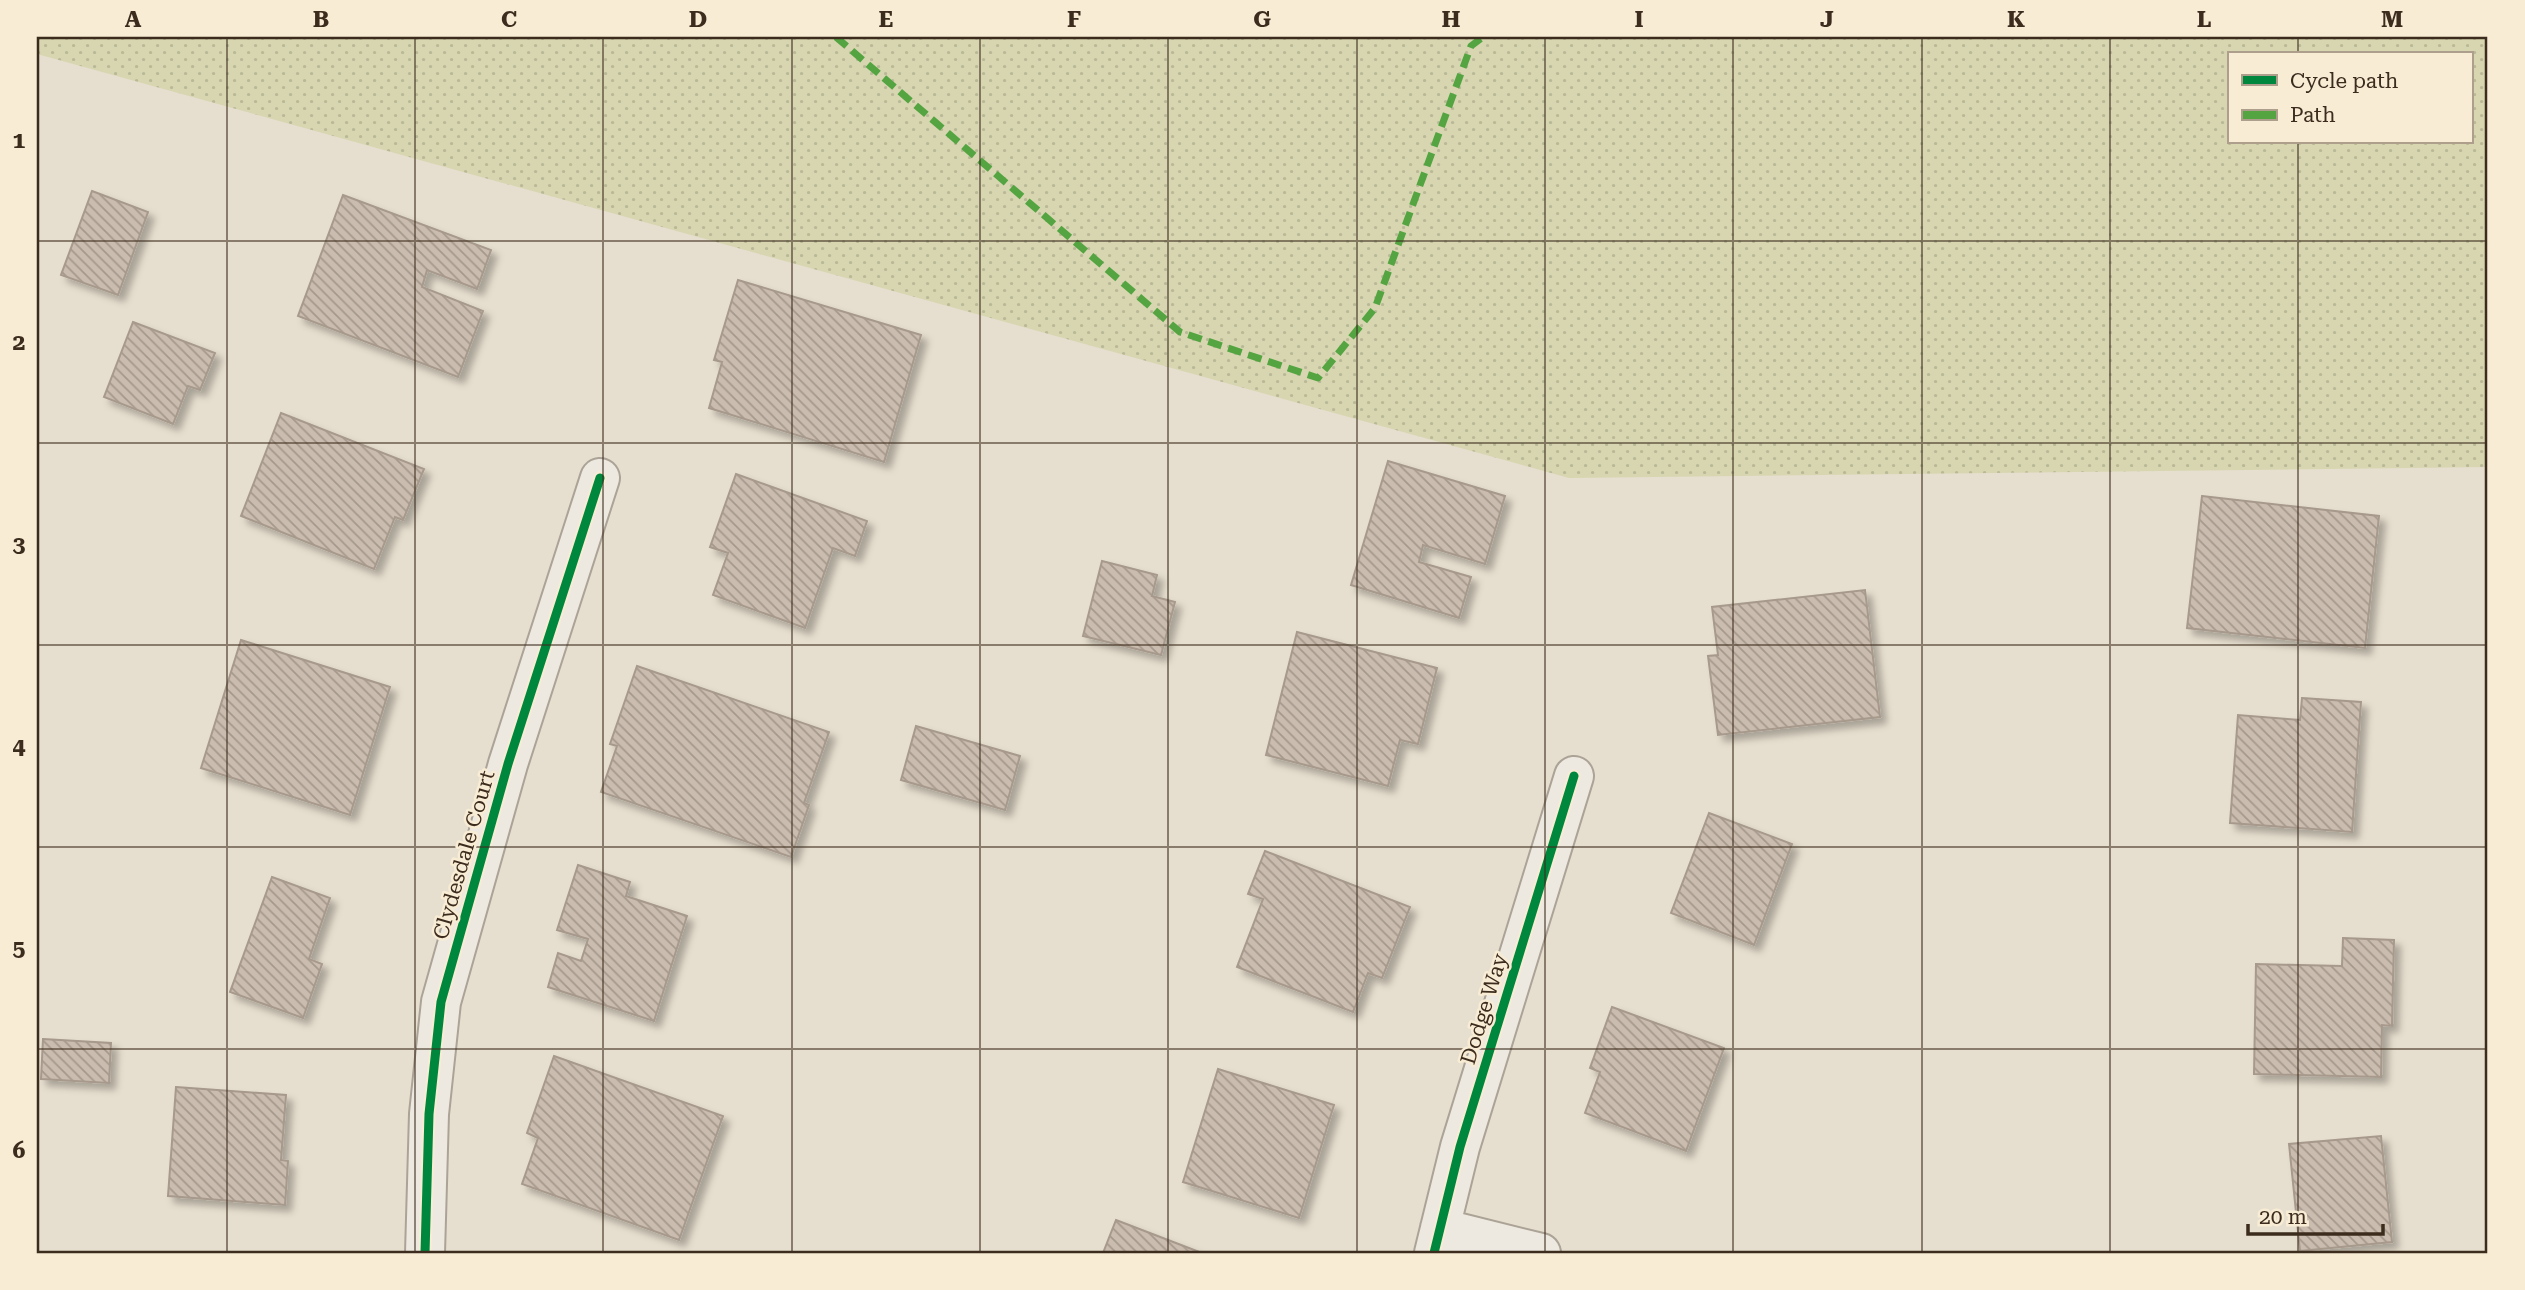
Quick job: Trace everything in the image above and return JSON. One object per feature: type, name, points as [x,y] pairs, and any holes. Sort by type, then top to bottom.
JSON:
[{"type":"street","name":"Clydesdale Court","points":[[425,1253],[429,1114],[441,1002],[508,764],[600,478]]},
{"type":"street","name":"Dodge Way","points":[[1437,1240],[1460,1147],[1574,776]]},
{"type":"street","points":[[1437,1240],[1541,1253]]},
{"type":"green space","points":[[37,37],[2488,37],[2488,467],[1569,478],[37,54]]},
{"type":"building","points":[[92,191],[148,212],[118,295],[61,275]]},
{"type":"building","points":[[343,195],[491,250],[477,289],[427,270],[422,287],[483,311],[458,377],[298,316]]},
{"type":"building","points":[[738,280],[921,335],[884,462],[709,408],[722,362],[714,360]]},
{"type":"building","points":[[133,322],[215,353],[200,390],[188,386],[173,424],[104,397]]},
{"type":"building","points":[[281,413],[424,469],[403,520],[395,517],[374,569],[241,516]]},
{"type":"building","points":[[1388,461],[1505,496],[1485,564],[1423,545],[1419,562],[1471,577],[1459,618],[1351,585]]},
{"type":"building","points":[[736,474],[867,521],[855,556],[833,548],[805,628],[713,595],[728,553],[710,547]]},
{"type":"building","points":[[2202,496],[2379,516],[2365,648],[2187,628]]},
{"type":"building","points":[[1102,561],[1157,575],[1152,596],[1175,602],[1161,655],[1083,636]]},
{"type":"building","points":[[1865,590],[1880,717],[1718,735],[1708,656],[1718,655],[1712,607]]},
{"type":"building","points":[[1297,632],[1437,668],[1418,744],[1400,740],[1388,786],[1266,755]]},
{"type":"building","points":[[241,640],[390,687],[350,815],[201,768]]},
{"type":"building","points":[[637,666],[829,732],[804,803],[809,805],[791,857],[601,792],[617,746],[610,744]]},
{"type":"building","points":[[2302,698],[2361,702],[2352,832],[2230,823],[2238,715],[2300,720]]},
{"type":"building","points":[[916,726],[1020,756],[1005,810],[901,780]]},
{"type":"building","points":[[1709,813],[1792,844],[1754,945],[1671,913]]},
{"type":"building","points":[[1265,851],[1410,907],[1382,978],[1368,973],[1353,1012],[1237,967],[1263,899],[1248,894]]},
{"type":"building","points":[[578,865],[630,882],[626,896],[687,916],[654,1021],[548,987],[558,953],[581,961],[588,939],[557,930]]},
{"type":"building","points":[[272,877],[330,898],[309,959],[322,964],[303,1018],[230,992]]},
{"type":"building","points":[[2343,938],[2394,940],[2392,1026],[2382,1025],[2381,1077],[2254,1074],[2256,964],[2342,966]]},
{"type":"building","points":[[1612,1007],[1724,1048],[1686,1151],[1585,1113],[1600,1072],[1590,1068]]},
{"type":"building","points":[[43,1039],[111,1043],[109,1083],[41,1079]]},
{"type":"building","points":[[554,1056],[723,1116],[679,1240],[522,1184],[538,1138],[527,1133]]},
{"type":"building","points":[[1218,1069],[1334,1105],[1299,1218],[1183,1182]]},
{"type":"building","points":[[176,1087],[286,1095],[281,1160],[288,1161],[285,1205],[168,1196]]},
{"type":"building","points":[[2381,1136],[2392,1242],[2300,1251],[2289,1144]]},
{"type":"building","points":[[1116,1220],[1202,1253],[1103,1253]]},
{"type":"marked path","points":[[836,37],[1180,332],[1318,378],[1375,308],[1471,46],[1483,37]]},
{"type":"cycle path","points":[[425,1253],[429,1114],[441,1002],[508,764],[600,478]]},
{"type":"cycle path","points":[[1434,1253],[1460,1147],[1574,776]]}]
